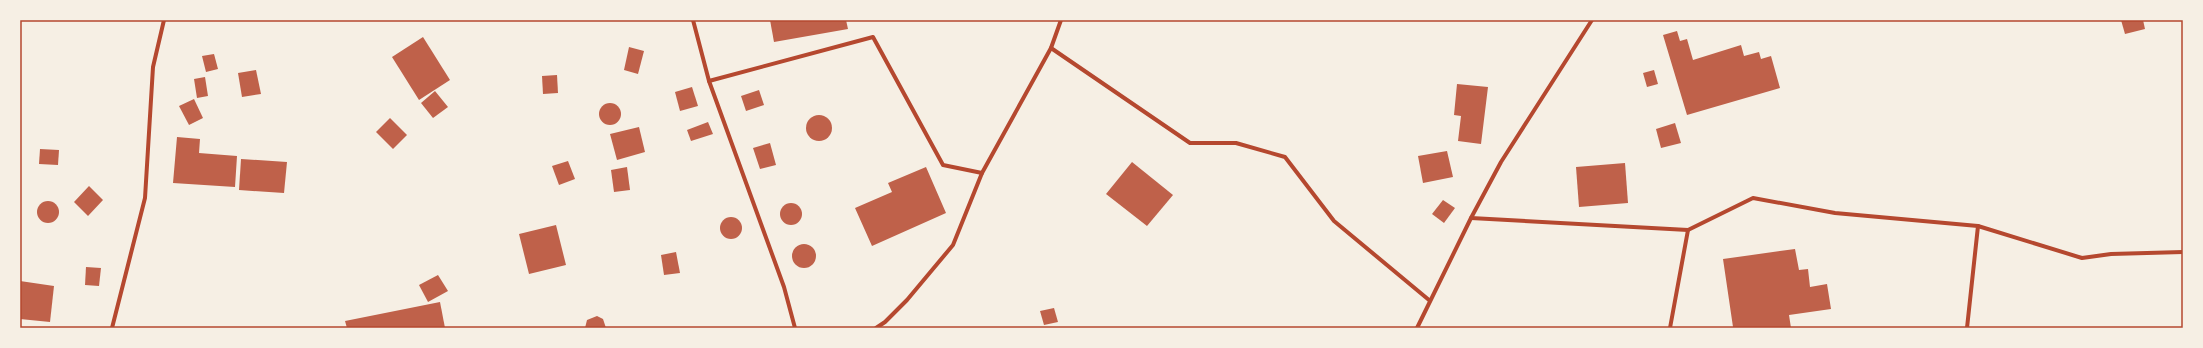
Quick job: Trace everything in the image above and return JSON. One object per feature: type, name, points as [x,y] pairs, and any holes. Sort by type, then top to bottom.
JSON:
[{"type":"street","points":[[112,328],[144,198],[153,66],[164,20]]},
{"type":"street","points":[[693,20],[709,81],[784,287],[795,328]]},
{"type":"street","points":[[876,328],[885,322],[907,300],[952,245],[982,173],[1051,48],[1061,20]]},
{"type":"street","points":[[1417,328],[1429,300],[1501,162],[1592,20]]},
{"type":"street","points":[[709,81],[873,37],[943,165],[982,173]]},
{"type":"street","points":[[1051,48],[1190,143],[1236,143],[1285,157],[1334,221],[1429,300]]},
{"type":"street","points":[[1471,218],[1688,230],[1753,198],[1835,213],[1978,226],[2082,258],[2111,254],[2183,252]]},
{"type":"street","points":[[1967,328],[1978,226]]},
{"type":"street","points":[[1670,328],[1688,230]]},
{"type":"building","points":[[770,20],[846,20],[848,29],[774,42]]},
{"type":"building","points":[[2121,20],[2143,20],[2145,29],[2125,34]]},
{"type":"building","points":[[1677,31],[1680,41],[1687,39],[1693,60],[1741,45],[1744,56],[1759,52],[1761,59],[1771,56],[1780,88],[1687,115],[1663,35]]},
{"type":"building","points":[[423,37],[450,80],[419,100],[392,57]]},
{"type":"building","points":[[629,47],[644,51],[638,74],[624,70]]},
{"type":"building","points":[[214,54],[218,69],[206,72],[202,56]]},
{"type":"building","points":[[256,70],[261,94],[242,97],[238,73]]},
{"type":"building","points":[[1654,70],[1658,84],[1647,87],[1643,73]]},
{"type":"building","points":[[557,75],[558,93],[543,94],[542,76]]},
{"type":"building","points":[[205,77],[208,96],[197,98],[194,79]]},
{"type":"building","points":[[1457,84],[1488,87],[1481,144],[1458,141],[1461,116],[1454,115]]},
{"type":"building","points":[[692,87],[698,106],[680,111],[675,92]]},
{"type":"building","points":[[759,90],[764,105],[746,111],[741,96]]},
{"type":"building","points":[[435,91],[448,107],[433,118],[421,103]]},
{"type":"building","points":[[194,99],[203,118],[189,125],[179,106]]},
{"type":"building","points":[[610,103],[618,106],[621,114],[618,122],[610,125],[602,122],[599,114],[602,106]]},
{"type":"building","points":[[819,115],[828,119],[832,128],[828,137],[819,141],[810,137],[806,128],[810,119]]},
{"type":"building","points":[[390,118],[407,135],[393,149],[376,132]]},
{"type":"building","points":[[708,122],[713,134],[691,141],[687,130]]},
{"type":"building","points":[[1675,123],[1681,143],[1661,148],[1656,129]]},
{"type":"building","points":[[639,127],[645,152],[617,160],[610,134]]},
{"type":"building","points":[[177,137],[200,139],[199,153],[237,156],[235,187],[173,183]]},
{"type":"building","points":[[770,143],[776,165],[760,169],[753,148]]},
{"type":"building","points":[[40,149],[59,150],[58,165],[39,164]]},
{"type":"building","points":[[1447,151],[1453,177],[1423,183],[1418,156]]},
{"type":"building","points":[[241,159],[287,162],[284,193],[239,190]]},
{"type":"building","points":[[568,161],[575,179],[559,185],[552,166]]},
{"type":"building","points":[[1132,162],[1173,195],[1147,226],[1106,194]]},
{"type":"building","points":[[1625,163],[1628,203],[1579,207],[1576,167]]},
{"type":"building","points":[[627,167],[630,190],[614,192],[611,170]]},
{"type":"building","points":[[926,167],[946,213],[872,246],[855,208],[892,192],[888,183]]},
{"type":"building","points":[[89,186],[103,200],[88,216],[74,202]]},
{"type":"building","points":[[1443,200],[1455,208],[1444,223],[1432,214]]},
{"type":"building","points":[[48,201],[52,202],[58,208],[58,216],[52,222],[48,223],[44,222],[38,216],[37,212],[38,208],[44,202]]},
{"type":"building","points":[[791,203],[795,204],[801,210],[801,218],[795,224],[791,225],[787,224],[781,218],[780,214],[781,210],[787,204]]},
{"type":"building","points":[[727,217],[735,217],[742,224],[742,232],[735,239],[727,239],[720,232],[720,224]]},
{"type":"building","points":[[556,225],[566,265],[529,274],[519,234]]},
{"type":"building","points":[[804,244],[812,248],[816,256],[812,264],[804,268],[796,264],[792,256],[796,248]]},
{"type":"building","points":[[1795,249],[1799,270],[1808,269],[1810,287],[1827,284],[1831,309],[1789,315],[1791,328],[1733,327],[1723,259]]},
{"type":"building","points":[[676,252],[680,273],[664,275],[661,255]]},
{"type":"building","points":[[86,267],[101,268],[99,286],[85,285]]},
{"type":"building","points":[[438,275],[448,291],[428,302],[419,285]]},
{"type":"building","points":[[20,281],[54,286],[50,322],[20,319]]},
{"type":"building","points":[[440,302],[445,328],[347,328],[345,321]]},
{"type":"building","points":[[1054,308],[1058,322],[1044,325],[1040,311]]},
{"type":"building","points":[[597,316],[603,319],[606,328],[585,328],[587,320]]}]
